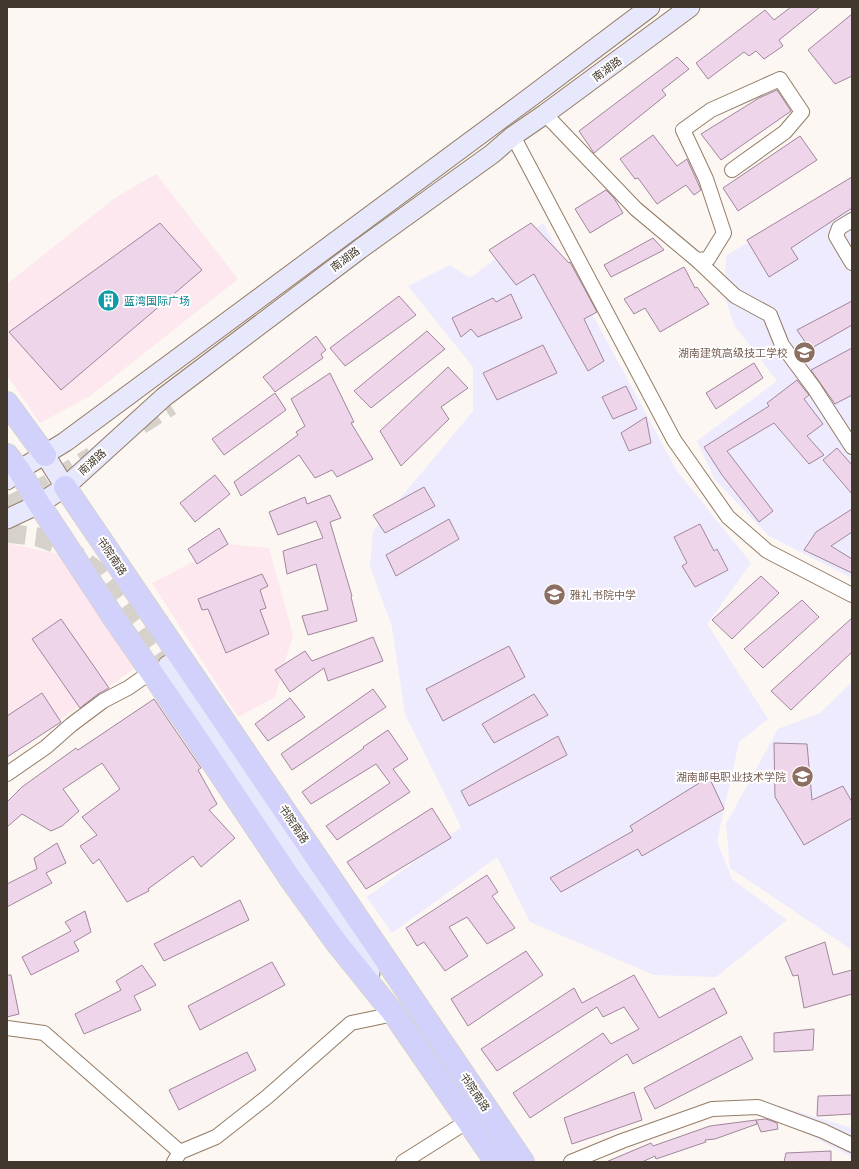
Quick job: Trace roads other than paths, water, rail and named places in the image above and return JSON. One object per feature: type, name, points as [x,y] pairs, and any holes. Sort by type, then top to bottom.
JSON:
[{"type":"main road","name":"南湖路","points":[[9,471],[45,455],[78,432],[650,7]]},
{"type":"main road","name":"南湖路","points":[[7,519],[38,504],[65,486],[164,397],[360,248],[492,154],[513,136],[690,7]]},
{"type":"main road","points":[[171,406],[401,234],[464,181],[492,154]]},
{"type":"main road","points":[[7,403],[45,455],[65,486]]},
{"type":"main road","name":"书院南路","points":[[9,471],[38,504],[160,668],[297,887],[336,942],[394,1014],[496,1162]]},
{"type":"main road","name":"书院南路","points":[[65,486],[522,1162]]},
{"type":"street","points":[[698,260],[708,259],[724,233],[706,179],[682,130],[711,110],[780,79],[802,112],[785,132],[732,170]]},
{"type":"street","points":[[545,114],[636,210],[698,260],[735,296],[770,315],[782,344],[814,388],[852,447]]},
{"type":"street","points":[[513,136],[674,440],[728,517],[767,551],[852,595]]},
{"type":"street","points":[[852,220],[839,228],[836,236],[852,263]]},
{"type":"street","points":[[7,774],[46,747],[103,701],[128,688],[160,668]]},
{"type":"street","points":[[7,1028],[44,1033],[177,1157],[216,1137],[267,1097],[351,1023],[394,1014]]},
{"type":"street","points":[[571,1162],[622,1141],[712,1109],[758,1107],[823,1131],[852,1145]]},
{"type":"street","points":[[403,1162],[468,1121]]},
{"type":"tunnel","points":[[141,425],[171,406]]},
{"type":"tunnel","points":[[7,506],[30,495],[92,456]]},
{"type":"tunnel","points":[[7,533],[38,537],[67,548],[100,573],[168,665]]},
{"type":"place","name":"蓝湾国际广场","points":[[109,301]]},
{"type":"place","name":"湖南建筑高级技工学校","points":[[804,353]]},
{"type":"place","name":"雅礼书院中学","points":[[554,595]]},
{"type":"place","name":"湖南邮电职业技术学院","points":[[802,777]]}]
